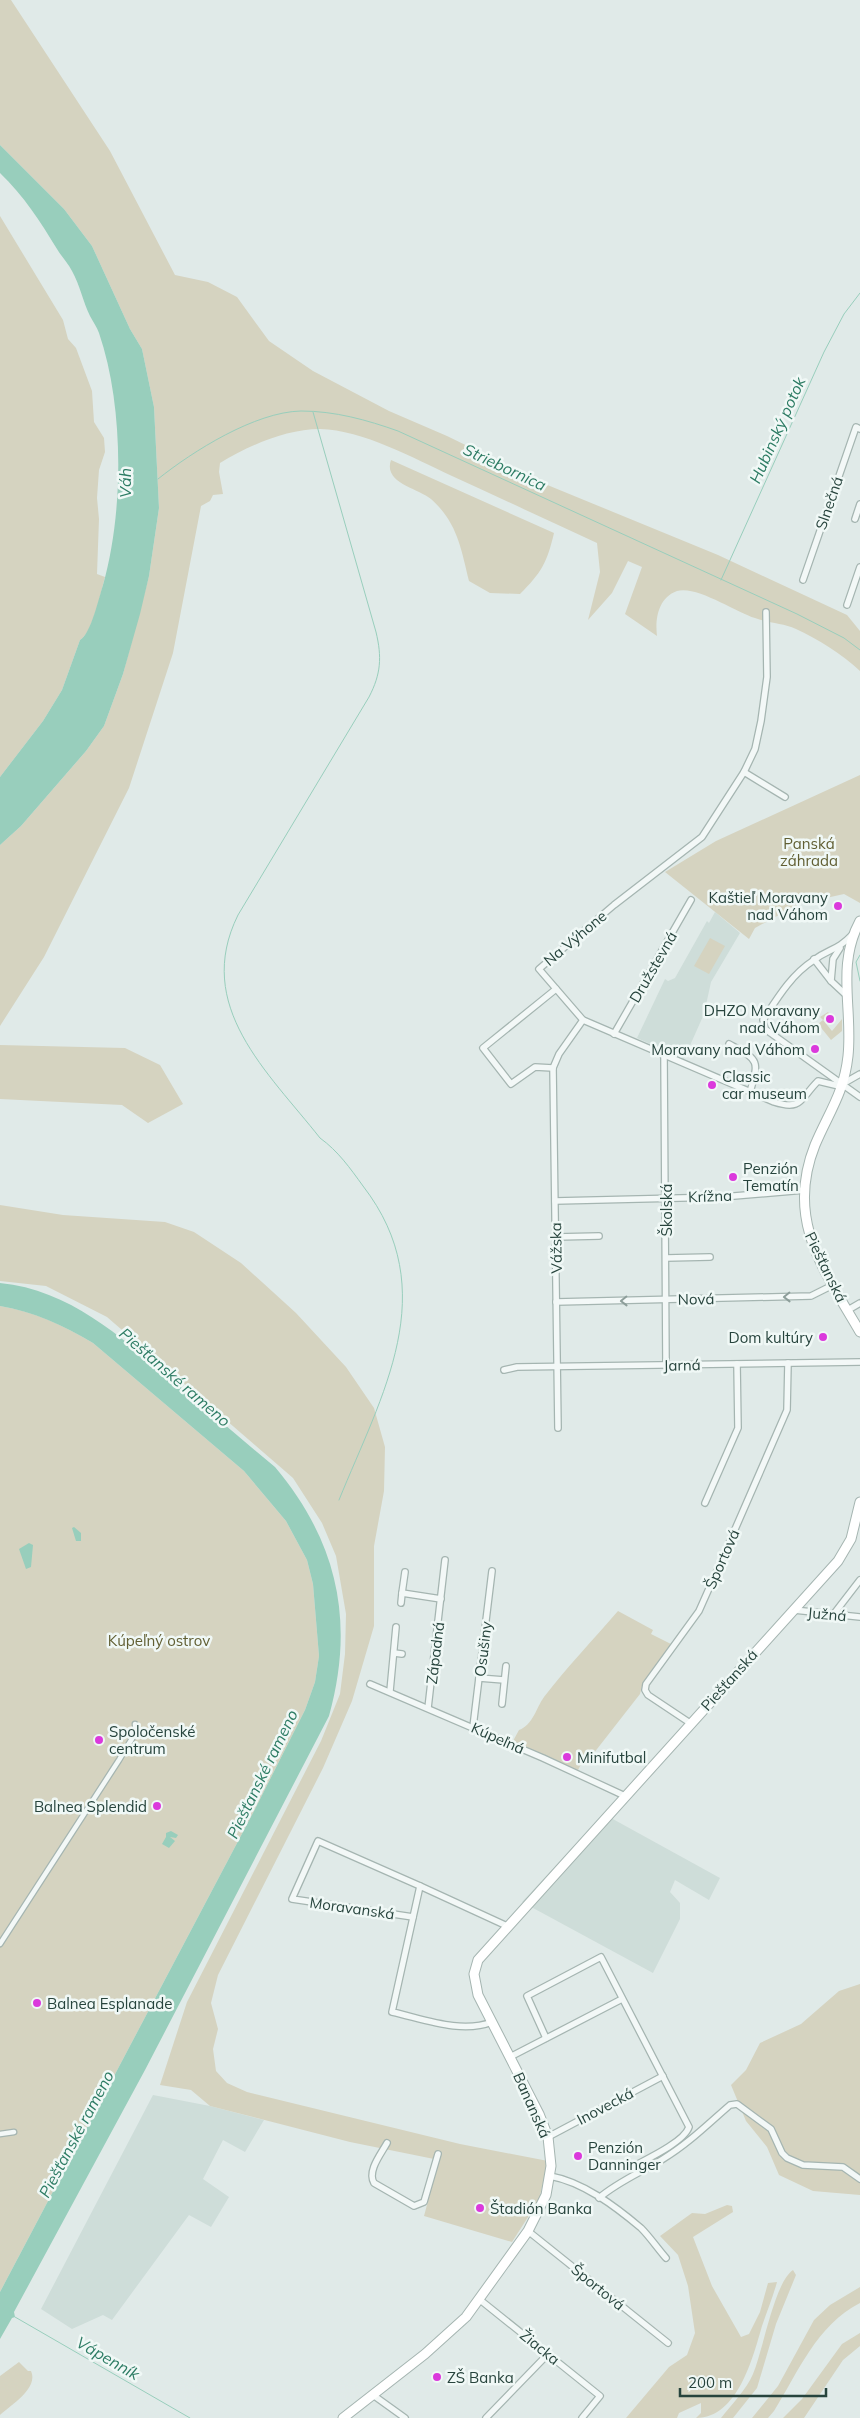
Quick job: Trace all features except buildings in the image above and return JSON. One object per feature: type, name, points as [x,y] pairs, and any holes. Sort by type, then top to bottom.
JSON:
[{"type":"main road","name":"Piešťanská","points":[[860,921],[854,933],[847,958],[846,995],[849,1045],[843,1085],[812,1154],[805,1190],[805,1216],[809,1237],[833,1285],[860,1332]]},
{"type":"main road","name":"Piešťanská","points":[[578,1847],[841,1556],[858,1522],[860,1502]]},
{"type":"main road","name":"Bananská","points":[[343,2418],[450,2332],[479,2299],[528,2231],[543,2202],[550,2176],[548,2137],[476,1989],[475,1969],[483,1953],[578,1847]]},
{"type":"street","name":"Slnečná","points":[[803,580],[858,428]]},
{"type":"street","points":[[855,519],[860,507]]},
{"type":"street","points":[[847,605],[860,567]]},
{"type":"street","name":"Na Výhone","points":[[766,612],[767,676],[755,749],[744,772],[702,837],[614,905],[539,969],[583,1020],[774,1102],[792,1106],[802,1100],[818,1081],[843,1085]]},
{"type":"street","points":[[744,772],[785,797]]},
{"type":"street","name":"Družstevná","points":[[614,1034],[691,900]]},
{"type":"street","points":[[831,981],[834,958],[840,947],[854,933]]},
{"type":"street","points":[[840,947],[814,959],[787,984],[763,1020],[765,1029],[860,1096]]},
{"type":"street","points":[[814,959],[831,981],[846,995]]},
{"type":"street","points":[[553,1068],[535,1068],[511,1084],[483,1048],[556,989]]},
{"type":"street","name":"Vážska","points":[[558,1428],[553,1068],[559,1054],[583,1020]]},
{"type":"street","points":[[729,1044],[753,1058],[755,1062],[755,1074],[750,1092]]},
{"type":"street","name":"Školská","points":[[664,1055],[666,1365]]},
{"type":"street","points":[[843,1085],[860,1074]]},
{"type":"street","name":"Krížna","points":[[555,1201],[722,1197],[805,1190]]},
{"type":"street","points":[[556,1237],[599,1236]]},
{"type":"street","points":[[666,1258],[710,1257]]},
{"type":"street","name":"Nová","points":[[556,1302],[811,1296],[833,1285]]},
{"type":"street","points":[[848,1310],[860,1303]]},
{"type":"street","name":"Jarná","points":[[504,1370],[511,1367],[860,1362]]},
{"type":"street","name":"Športová","points":[[690,1723],[648,1695],[645,1690],[646,1684],[699,1611],[715,1575],[787,1410],[788,1363]]},
{"type":"street","points":[[705,1503],[738,1428],[737,1364]]},
{"type":"street","name":"Západná","points":[[428,1708],[446,1560]]},
{"type":"street","name":"Osušiny","points":[[473,1727],[492,1571]]},
{"type":"street","points":[[401,1603],[404,1572]]},
{"type":"street","points":[[833,1615],[860,1580]]},
{"type":"street","points":[[402,1593],[441,1599]]},
{"type":"street","name":"Južná","points":[[794,1610],[860,1617]]},
{"type":"street","points":[[390,1691],[396,1627]]},
{"type":"street","points":[[394,1653],[402,1654]]},
{"type":"street","name":"Osušiny","points":[[502,1704],[506,1666]]},
{"type":"street","points":[[479,1678],[504,1680]]},
{"type":"street","name":"Kúpeľná","points":[[370,1684],[473,1727],[625,1796]]},
{"type":"street","points":[[0,1944],[119,1760],[136,1732],[135,1724]]},
{"type":"street","name":"Moravanská","points":[[413,1917],[292,1899],[318,1841],[420,1886],[392,2012],[452,2026],[470,2027],[492,2022]]},
{"type":"street","points":[[420,1886],[507,1926]]},
{"type":"street","points":[[546,2038],[527,2000],[529,1994],[601,1957],[689,2127],[687,2133],[632,2167]]},
{"type":"street","points":[[510,2057],[622,1999]]},
{"type":"street","name":"Inovecká","points":[[548,2137],[663,2076]]},
{"type":"street","points":[[599,2198],[624,2180],[664,2158],[696,2137],[730,2105],[737,2104],[771,2129],[782,2153],[788,2158],[803,2165],[843,2167],[860,2179]]},
{"type":"street","points":[[0,2134],[14,2132]]},
{"type":"street","points":[[387,2143],[372,2172],[371,2178],[374,2183],[414,2206],[424,2202],[438,2154]]},
{"type":"street","points":[[550,2176],[570,2182],[599,2198],[642,2230],[666,2258]]},
{"type":"street","name":"Športová","points":[[528,2231],[668,2343]]},
{"type":"street","name":"Žiacka","points":[[479,2299],[600,2396],[582,2418]]},
{"type":"street","points":[[486,2418],[548,2354]]},
{"type":"street","points":[[373,2394],[405,2418]]},
{"type":"shaded area","points":[[715,912],[740,933],[711,982],[704,1014],[684,1059],[637,1038],[665,979],[668,981],[675,978],[707,921],[709,923]]},
{"type":"shaded area","points":[[600,1818],[611,1818],[720,1878],[709,1900],[675,1880],[670,1892],[680,1903],[680,1919],[653,1973],[522,1902]]},
{"type":"shaded area","points":[[153,2095],[210,2106],[264,2120],[245,2152],[223,2140],[203,2179],[229,2197],[211,2227],[189,2215],[112,2320],[103,2315],[72,2329],[41,2309]]},
{"type":"green space","points":[[0,0],[11,0],[110,151],[175,275],[208,282],[237,297],[269,341],[313,371],[389,411],[447,436],[545,484],[718,555],[847,615],[860,631],[860,671],[830,647],[796,629],[755,618],[705,595],[685,590],[671,594],[662,604],[657,616],[657,636],[625,614],[642,567],[628,561],[612,593],[588,620],[600,572],[597,543],[404,453],[353,434],[320,429],[307,430],[281,435],[255,445],[220,463],[219,472],[223,494],[213,495],[210,501],[201,506],[173,653],[129,788],[44,957],[0,1026],[0,845],[21,826],[86,751],[104,726],[123,674],[149,576],[159,508],[154,407],[142,349],[130,329],[92,246],[64,209],[0,145]]},
{"type":"green space","points":[[0,216],[63,320],[68,339],[76,348],[92,391],[94,422],[104,438],[105,452],[99,470],[97,498],[99,519],[97,574],[105,577],[93,621],[85,636],[80,640],[62,690],[43,721],[0,777]]},
{"type":"green space","points":[[391,460],[554,533],[549,552],[542,567],[520,594],[490,593],[469,581],[457,536],[447,517],[431,499],[397,480],[390,468]]},
{"type":"green space","name":"Panská záhrada","points":[[860,775],[860,903],[844,894],[799,904],[755,928],[749,939],[665,872],[716,841]]},
{"type":"green space","points":[[710,938],[725,946],[709,974],[694,966]]},
{"type":"green space","points":[[828,1012],[830,1015],[823,1020],[820,1017]]},
{"type":"green space","points":[[842,1019],[842,1031],[831,1040],[818,1024],[823,1020],[832,1031]]},
{"type":"green space","points":[[0,1045],[125,1048],[160,1065],[183,1104],[148,1123],[122,1105],[0,1099]]},
{"type":"green space","points":[[0,1205],[63,1215],[165,1222],[194,1232],[241,1263],[296,1313],[346,1367],[374,1408],[385,1447],[384,1491],[374,1546],[374,1626],[352,1701],[323,1768],[218,1975],[211,2003],[218,2029],[213,2049],[216,2071],[227,2083],[247,2092],[460,2144],[548,2161],[539,2200],[512,2242],[424,2216],[439,2160],[350,2142],[210,2106],[191,2090],[160,2085],[187,2002],[321,1741],[340,1694],[345,1654],[346,1614],[336,1556],[322,1523],[293,1478],[107,1317],[46,1286],[0,1281]]},
{"type":"green space","name":"Kúpeľný ostrov","points":[[0,1306],[48,1320],[71,1330],[93,1343],[244,1471],[286,1521],[307,1560],[313,1584],[319,1656],[315,1682],[305,1710],[254,1811],[0,2292]]},
{"type":"green space","points":[[618,1611],[653,1630],[651,1634],[671,1644],[642,1686],[640,1694],[590,1758],[585,1757],[578,1770],[514,1744],[513,1741],[519,1730],[528,1724],[544,1697]]},
{"type":"green space","points":[[860,1984],[860,2195],[813,2191],[779,2175],[767,2147],[746,2121],[731,2085],[746,2070],[760,2043],[801,2024],[839,1991]]},
{"type":"green space","points":[[727,2205],[732,2206],[733,2212],[693,2237],[712,2286],[741,2337],[749,2334],[760,2312],[768,2283],[777,2282],[754,2353],[741,2384],[723,2408],[711,2415],[696,2418],[701,2413],[701,2403],[679,2413],[677,2418],[626,2418],[669,2367],[687,2355],[695,2333],[688,2286],[678,2255],[660,2236],[692,2213],[705,2214]]},
{"type":"green space","points":[[793,2270],[796,2275],[776,2324],[757,2388],[733,2418],[721,2418],[743,2391],[753,2374],[780,2288],[786,2277]]},
{"type":"green space","points":[[860,2287],[860,2303],[832,2324],[820,2337],[774,2411],[768,2418],[752,2418],[778,2386],[814,2320],[830,2305]]},
{"type":"green space","points":[[860,2333],[860,2346],[843,2360],[804,2418],[783,2418],[802,2399],[842,2344]]},
{"type":"green space","points":[[19,2362],[28,2371],[31,2371],[31,2384],[23,2396],[0,2415],[0,2376]]},
{"type":"water","name":"Váh","points":[[0,145],[64,209],[92,246],[130,329],[142,349],[154,407],[159,508],[149,576],[140,614],[123,674],[104,726],[86,751],[21,826],[0,845],[0,777],[43,721],[62,690],[80,640],[88,631],[97,606],[110,556],[115,525],[118,459],[117,425],[113,393],[99,333],[70,268],[31,209],[0,173]]},
{"type":"water","points":[[0,1283],[25,1287],[49,1295],[92,1317],[132,1346],[275,1467],[296,1495],[314,1524],[327,1554],[335,1584],[340,1616],[340,1648],[337,1681],[329,1716],[145,2070],[14,2312],[15,2317],[12,2318],[0,2339],[0,2292],[254,1811],[305,1710],[315,1682],[319,1656],[313,1584],[307,1560],[286,1521],[244,1471],[93,1343],[71,1330],[48,1320],[0,1306]]},
{"type":"water","points":[[74,1527],[81,1533],[81,1541],[76,1541],[72,1528]]},
{"type":"water","points":[[29,1543],[33,1545],[31,1567],[26,1569],[19,1549]]},
{"type":"water","points":[[171,1831],[178,1835],[176,1838],[170,1837],[175,1841],[169,1848],[162,1844],[166,1833]]},
{"type":"waterway","name":"Hubinský potok","points":[[721,580],[824,352],[844,314],[860,293]]},
{"type":"waterway","name":"Striebornica","points":[[158,479],[206,445],[264,418],[301,411],[314,411],[351,417],[398,431],[797,614],[844,638],[860,650]]},
{"type":"waterway","points":[[313,412],[376,632],[380,657],[378,673],[369,697],[238,915],[226,948],[225,979],[230,1008],[243,1036],[259,1062],[279,1088],[320,1138],[343,1160],[363,1186],[387,1225],[399,1264],[402,1304],[398,1343],[387,1382],[339,1500]]},
{"type":"waterway","name":"Striebornica","points":[[860,955],[856,962],[860,981]]},
{"type":"waterway","name":"Vápenník","points":[[15,2317],[190,2418]]},
{"type":"place","name":"Kaštieľ Moravany nad Váhom","points":[[838,906]]},
{"type":"place","name":"DHZO Moravany nad Váhom","points":[[830,1019]]},
{"type":"place","name":"Moravany nad Váhom","points":[[815,1049]]},
{"type":"place","name":"Classic car museum","points":[[712,1085]]},
{"type":"place","name":"Penzión Tematín","points":[[733,1177]]},
{"type":"place","name":"Dom kultúry","points":[[823,1337]]},
{"type":"place","name":"Spoločenské centrum","points":[[99,1740]]},
{"type":"place","name":"Minifutbal","points":[[567,1757]]},
{"type":"place","name":"Balnea Splendid","points":[[157,1806]]},
{"type":"place","name":"Balnea Esplanade","points":[[37,2003]]},
{"type":"place","name":"Penzión Danninger","points":[[578,2156]]},
{"type":"place","name":"Štadión Banka","points":[[480,2208]]},
{"type":"place","name":"ZŠ Banka","points":[[437,2377]]},
{"type":"water label","name":"Piešťanské rameno","points":[[175,1377]]},
{"type":"water label","name":"Piešťanské rameno","points":[[262,1774]]},
{"type":"water label","name":"Piešťanské rameno","points":[[76,2134]]}]
